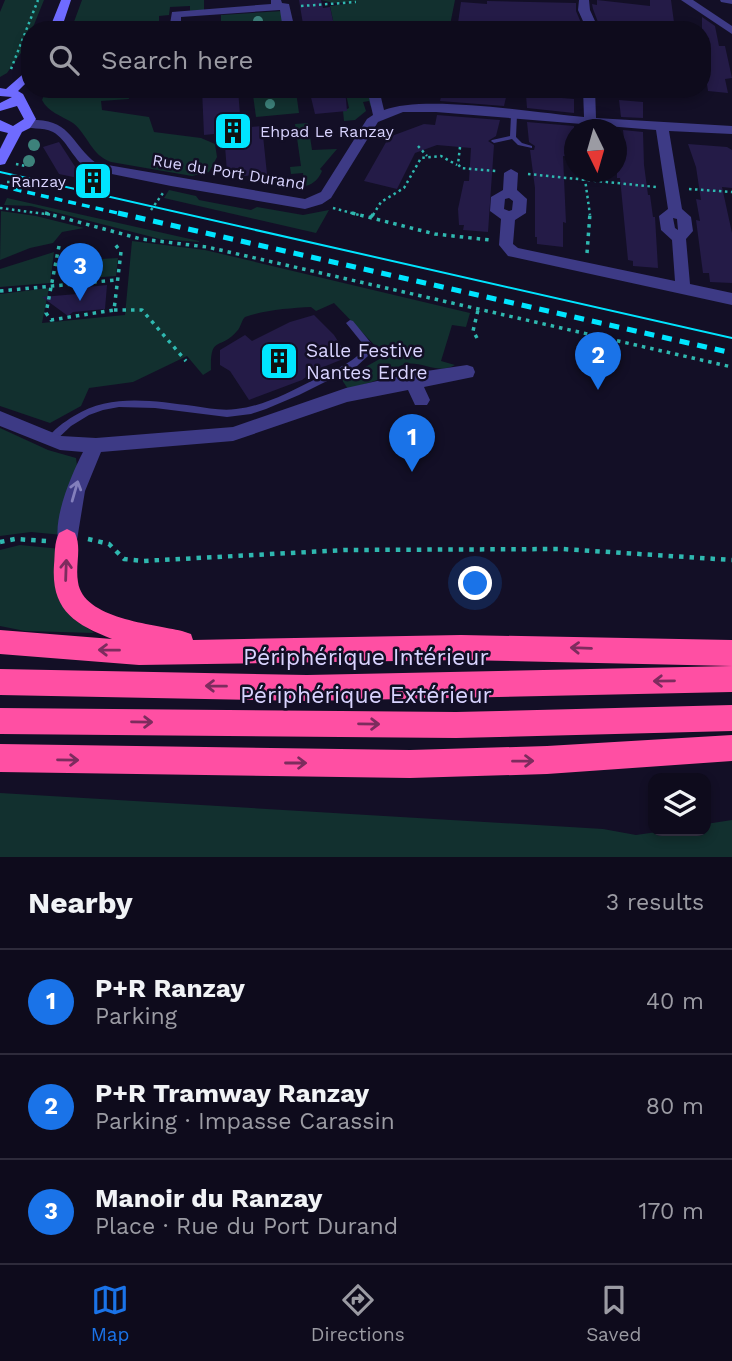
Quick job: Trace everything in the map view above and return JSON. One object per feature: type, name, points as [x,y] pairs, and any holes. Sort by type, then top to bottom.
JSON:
[{"type":"highway","points":[[67,540],[66,587],[77,609],[85,617],[218,651]]},
{"type":"highway","points":[[0,642],[68,649],[218,651],[514,646],[732,653]]},
{"type":"highway","name":"Périphérique Intérieur","points":[[0,682],[307,688],[732,679]]},
{"type":"highway","name":"Périphérique Extérieur","points":[[0,721],[456,725],[732,718]]},
{"type":"highway","points":[[0,758],[297,763],[459,762],[546,760],[732,748]]},
{"type":"street","points":[[58,21],[65,0]]},
{"type":"street","points":[[584,0],[584,10],[589,21]]},
{"type":"street","points":[[686,0],[732,31]]},
{"type":"street","points":[[725,0],[732,1]]},
{"type":"street","points":[[176,21],[176,14],[244,4],[279,5]]},
{"type":"street","points":[[0,121],[10,106],[10,94]]},
{"type":"street","points":[[7,162],[23,122],[10,94]]},
{"type":"street","points":[[375,98],[379,115],[416,107],[565,119]]},
{"type":"street","points":[[589,98],[590,119]]},
{"type":"street","name":"Rue du Port Durand","points":[[23,122],[60,129],[67,135],[81,160],[92,166],[305,204],[326,195],[368,125],[379,115]]},
{"type":"street","points":[[0,121],[23,122]]},
{"type":"street","points":[[627,124],[663,127],[730,125]]},
{"type":"street","points":[[663,127],[675,211],[666,216],[668,230],[678,238],[683,289]]},
{"type":"street","points":[[511,173],[510,192],[520,199],[519,213],[508,217],[506,241],[508,249],[513,252],[732,299]]},
{"type":"street","points":[[0,418],[60,443],[96,446],[233,434],[346,395],[467,372]]},
{"type":"street","points":[[414,380],[421,400]]},
{"type":"street","points":[[67,540],[69,510],[76,484],[96,446]]},
{"type":"lane","points":[[514,115],[513,137],[520,144],[530,147]]},
{"type":"lane","points":[[494,141],[513,137]]},
{"type":"lane","points":[[50,440],[77,416],[94,407],[114,402],[233,413],[263,406],[355,364],[366,353],[367,343],[350,323]]},
{"type":"path","points":[[30,21],[38,0]]},
{"type":"path","points":[[279,5],[356,2]]},
{"type":"path","points":[[6,77],[15,63],[21,44]]},
{"type":"path","points":[[418,146],[427,156]]},
{"type":"path","points":[[459,166],[460,147]]},
{"type":"path","points":[[371,218],[381,202],[404,188],[418,160],[427,156],[441,156],[459,166],[564,177]]},
{"type":"path","points":[[7,162],[26,166]]},
{"type":"path","points":[[585,182],[590,214],[585,267]]},
{"type":"path","points":[[613,182],[732,191]]},
{"type":"path","points":[[151,211],[167,188]]},
{"type":"path","points":[[329,207],[435,234],[506,241]]},
{"type":"path","points":[[0,208],[27,208],[133,237],[168,244],[207,247],[732,367]]},
{"type":"path","points":[[114,243],[121,252],[114,310]]},
{"type":"path","points":[[59,246],[47,313],[51,320],[114,310],[142,310],[186,361]]},
{"type":"path","points":[[0,291],[116,281]]},
{"type":"path","points":[[477,338],[473,331],[478,310]]},
{"type":"path","points":[[0,542],[15,539],[103,540],[124,559],[143,562],[345,550],[562,549],[732,561]]},
{"type":"green space","points":[[5,0],[44,0],[36,21],[21,21],[21,53],[7,73],[0,77],[0,12]]},
{"type":"green space","points":[[82,0],[204,0],[204,10],[190,11],[190,6],[170,7],[169,15],[159,16],[159,21],[74,21]]},
{"type":"green space","points":[[321,0],[455,0],[451,21],[333,21],[330,6],[358,2],[334,3]]},
{"type":"green space","points":[[283,11],[285,21],[221,21],[221,15]]},
{"type":"green space","points":[[129,98],[101,101],[102,110],[149,117],[154,132],[201,138],[215,144],[217,157],[209,172],[192,176],[111,162],[94,150],[73,123],[52,111],[42,100]]},
{"type":"green space","points":[[253,98],[297,98],[299,113],[256,117]]},
{"type":"green space","points":[[347,98],[372,98],[374,106],[371,107],[369,101],[363,102],[366,111],[355,120],[344,121],[343,111],[349,108]]},
{"type":"green space","points":[[308,123],[312,150],[337,149],[320,169],[320,176],[314,182],[306,186],[292,188],[304,185],[303,173],[291,174],[290,167],[301,166],[295,124]]},
{"type":"green space","points":[[169,190],[196,196],[199,200],[251,210],[257,207],[303,215],[329,210],[316,233],[164,198]]},
{"type":"green space","points":[[7,198],[199,242],[160,239],[31,206],[4,205]]},
{"type":"green space","points":[[1,211],[36,216],[84,228],[62,232],[53,243],[30,248],[0,260]]},
{"type":"green space","points":[[132,241],[205,250],[470,313],[466,327],[452,325],[441,361],[455,365],[442,369],[405,364],[382,378],[348,389],[342,380],[385,356],[334,303],[316,311],[311,307],[295,308],[245,317],[231,337],[214,347],[211,370],[203,375],[187,356],[133,382],[89,388],[81,406],[50,423],[0,406],[0,294],[49,288],[42,323],[125,315]]},
{"type":"green space","points":[[54,252],[50,283],[0,287],[0,269]]},
{"type":"green space","points":[[118,258],[116,276],[63,280],[66,261]]},
{"type":"green space","points":[[0,428],[48,450],[76,458],[77,466],[63,535],[31,532],[0,536]]},
{"type":"green space","points":[[20,545],[61,549],[58,594],[61,602],[74,619],[94,633],[25,631],[0,626],[0,550]]},
{"type":"green space","points":[[0,793],[603,829],[636,835],[648,833],[648,836],[711,836],[711,823],[732,820],[732,857],[0,857]]},
{"type":"building","points":[[299,0],[321,0],[323,8],[330,7],[333,21],[302,21]]},
{"type":"building","points":[[597,0],[650,6],[650,0],[671,0],[674,21],[598,21],[592,4],[597,5]]},
{"type":"building","points":[[487,1],[576,3],[580,21],[458,21],[461,2],[487,4]]},
{"type":"building","points":[[711,23],[715,26],[719,46],[725,46],[732,78],[725,79],[728,93],[711,91]]},
{"type":"building","name":"Ehpad Le Ranzay","points":[[202,98],[239,98],[241,128],[262,126],[267,174],[244,176],[244,170],[227,172],[224,133],[204,135]]},
{"type":"building","points":[[311,98],[346,98],[347,111],[315,114]]},
{"type":"building","points":[[441,98],[506,98],[504,106],[440,101]]},
{"type":"building","points":[[526,98],[574,99],[574,113],[527,108]]},
{"type":"building","points":[[619,100],[643,102],[643,118],[621,117]]},
{"type":"building","points":[[437,115],[500,120],[496,136],[488,141],[494,145],[488,232],[463,230],[464,225],[459,225],[458,209],[464,181],[469,181],[471,148],[437,145],[415,153],[397,189],[364,181],[389,137],[424,124],[435,125]]},
{"type":"building","points":[[527,122],[564,125],[566,223],[563,222],[563,247],[537,244],[535,188],[530,150],[534,150],[535,146],[529,142]]},
{"type":"building","points":[[627,130],[643,132],[644,165],[648,195],[655,217],[658,268],[633,266],[633,261],[628,260],[620,182],[627,182]]},
{"type":"building","points":[[59,142],[83,179],[59,174],[43,147]]},
{"type":"building","points":[[688,144],[727,147],[732,150],[732,188],[722,187],[732,233],[732,283],[710,282],[709,273],[703,273],[696,220],[700,221],[696,199],[701,200],[696,167]]},
{"type":"building","points":[[107,285],[105,309],[73,312],[68,316],[42,297],[77,294],[87,287]]},
{"type":"building","name":"Salle Festive Nantes Erdre","points":[[314,315],[334,335],[348,357],[316,370],[302,380],[249,400],[230,371],[220,365],[220,350],[245,335],[252,341],[290,322]]},
{"type":"tram line","points":[[0,172],[732,338]]},
{"type":"railway","points":[[0,186],[126,215]]},
{"type":"railway","points":[[118,213],[732,353]]},
{"type":"place","name":"Ehpad Le Ranzay","points":[[233,131]]},
{"type":"place","name":"Ranzay","points":[[93,181]]},
{"type":"place","name":"Manoir du Ranzay","points":[[80,301]]},
{"type":"place","name":"Salle Festive Nantes Erdre","points":[[279,361]]},
{"type":"place","name":"P+R Tramway Ranzay","points":[[598,390]]},
{"type":"place","name":"P+R Ranzay","points":[[412,472]]}]
